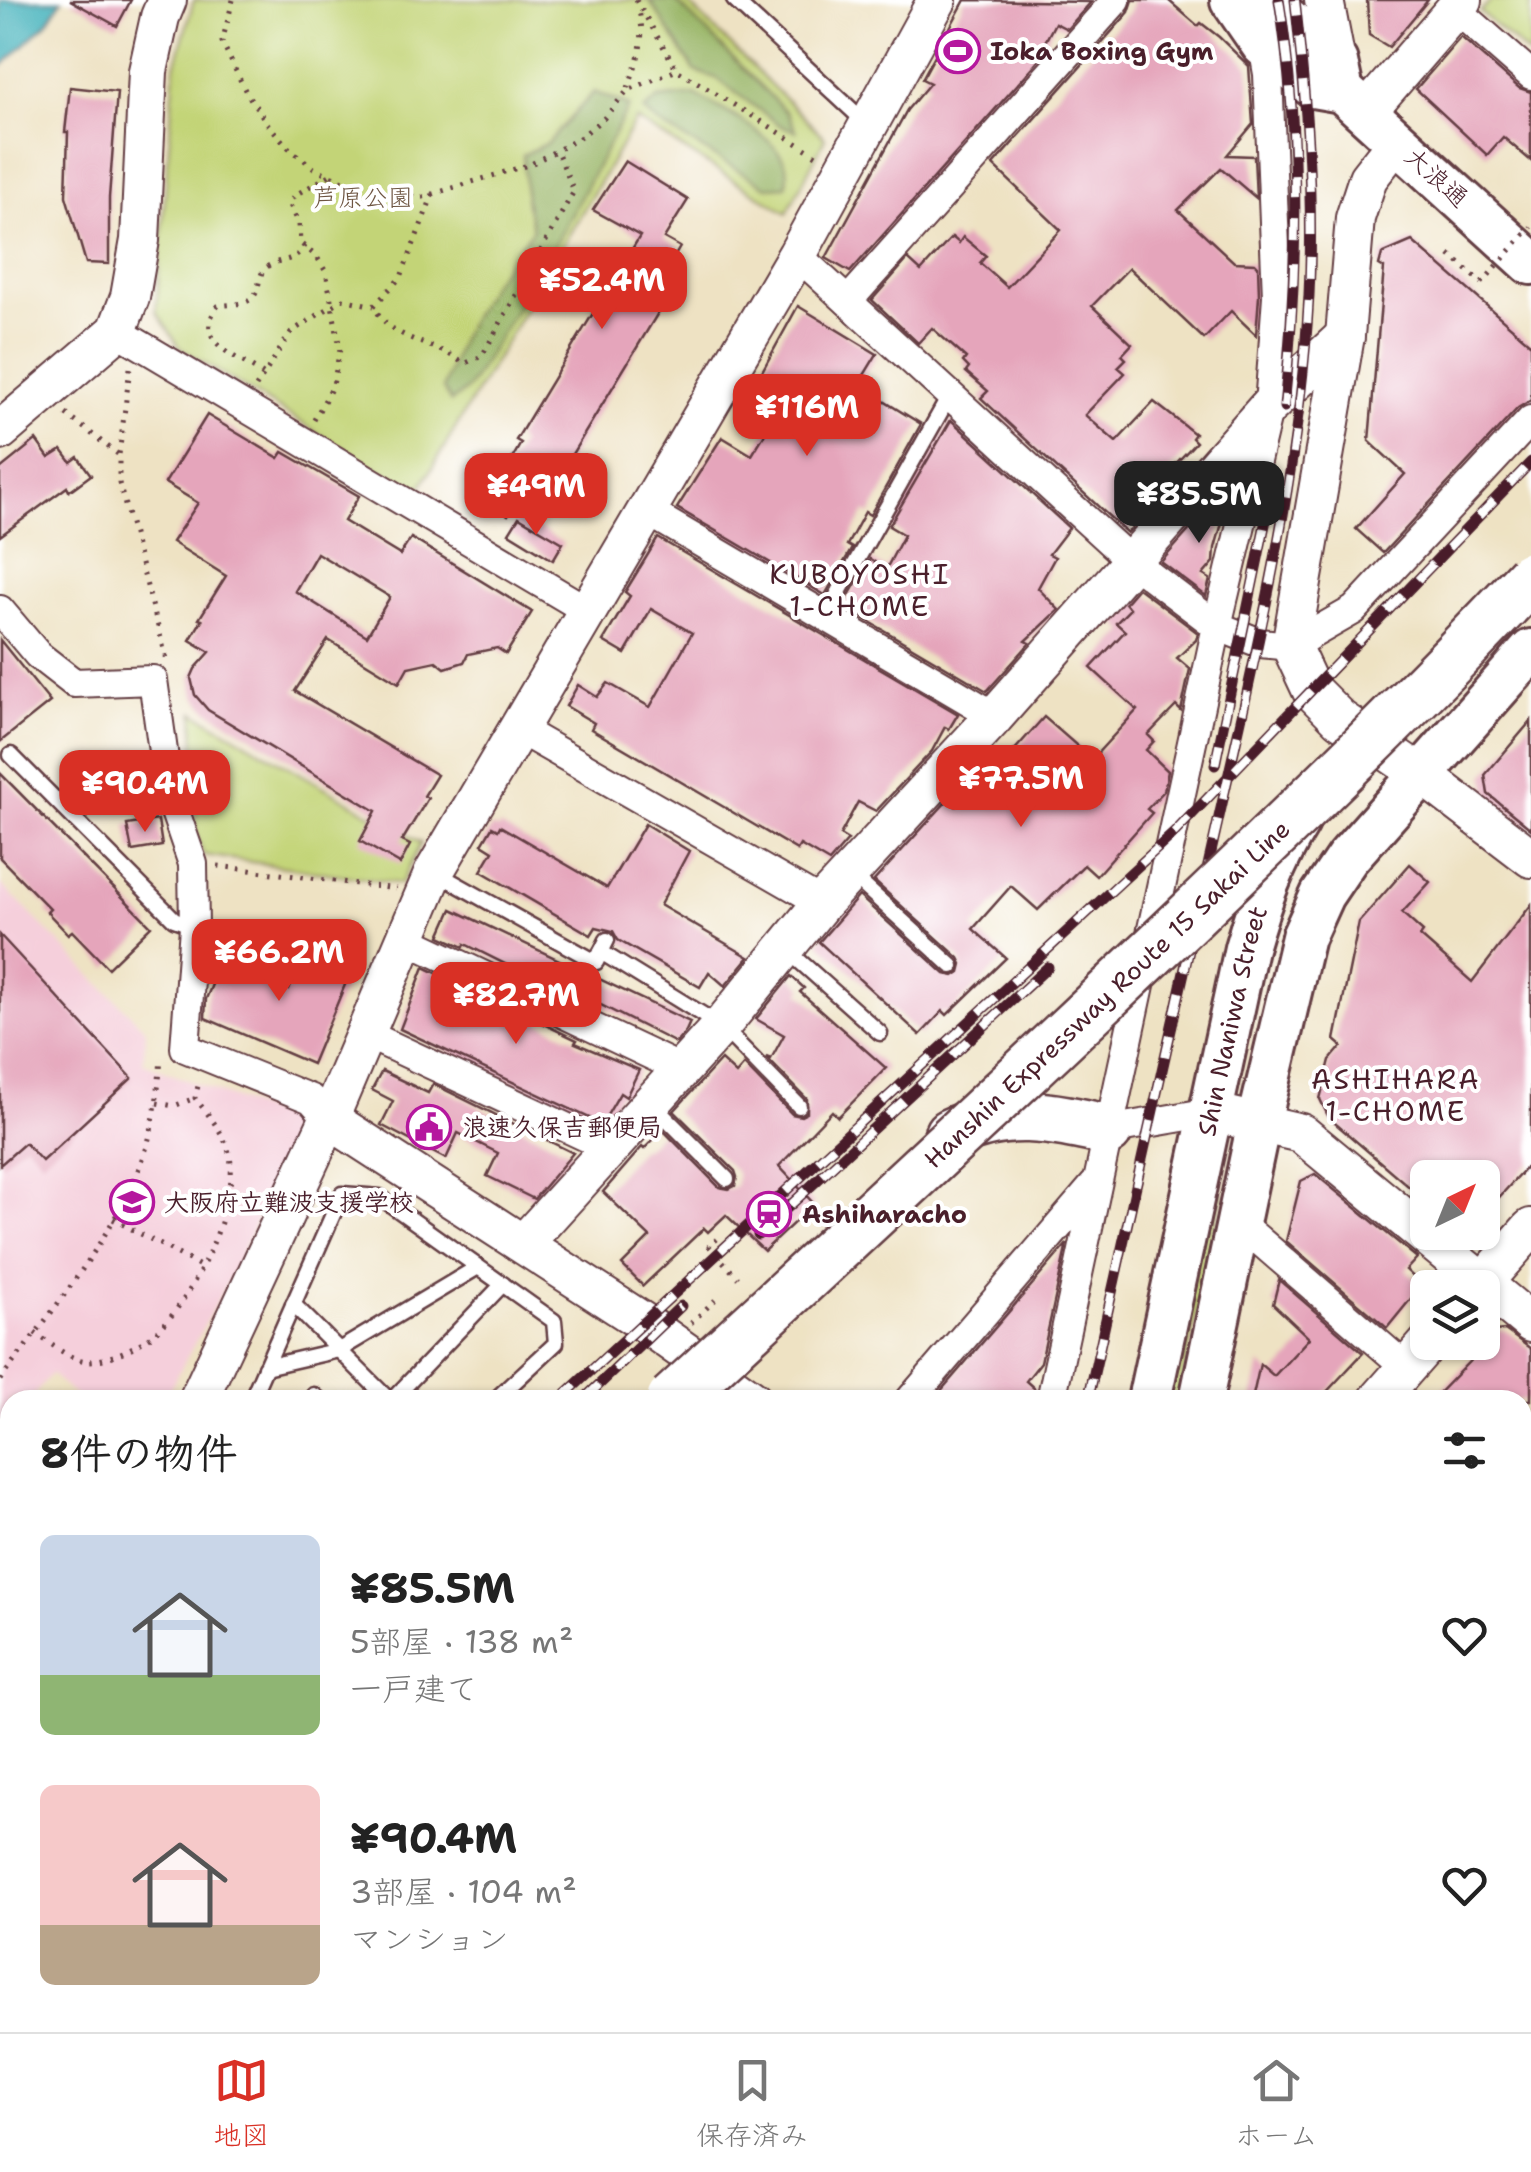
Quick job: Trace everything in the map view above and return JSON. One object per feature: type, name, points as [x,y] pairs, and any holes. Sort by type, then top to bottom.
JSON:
[{"type":"highway","name":"Hanshin Expressway Route 15 Sakai Line","points":[[683,1390],[952,1144],[1259,850],[1531,577]]},
{"type":"highway","name":"Hanshin Expressway Route 15 Sakai Line","points":[[732,1390],[994,1150],[1282,873],[1531,624]]},
{"type":"highway","points":[[642,1390],[846,1211],[920,1151],[954,1131],[990,1119],[1021,1115],[1107,1130]]},
{"type":"main road","name":"大浪通","points":[[1232,0],[1263,45],[1313,86],[1360,101]]},
{"type":"main road","name":"大浪通","points":[[1266,0],[1360,101],[1531,263]]},
{"type":"main road","name":"Shin Naniwa Street","points":[[1151,1390],[1259,901],[1289,837],[1362,735],[1531,551]]},
{"type":"main road","name":"Shin Naniwa Street","points":[[1203,1390],[1259,1122],[1303,937],[1322,895],[1347,858],[1531,651]]},
{"type":"street","points":[[0,431],[124,348],[140,240],[148,71],[167,0]]},
{"type":"street","points":[[203,1390],[366,1034],[406,939],[419,881],[520,730],[649,512],[798,254],[936,0]]},
{"type":"street","points":[[848,300],[1116,0]]},
{"type":"street","points":[[1324,0],[1360,101],[1368,178],[1355,218],[1345,336],[1290,646],[1312,690],[1340,719],[1421,774],[1531,858]]},
{"type":"street","points":[[1360,101],[1459,4],[1531,75]]},
{"type":"street","points":[[1053,1390],[1107,1130],[1269,406],[1277,296],[1268,74],[1263,45]]},
{"type":"street","points":[[798,254],[1131,561],[1218,626],[1260,643],[1290,646],[1354,610],[1531,420]]},
{"type":"street","points":[[524,1243],[1269,406],[1345,336]]},
{"type":"street","points":[[124,348],[588,612]]},
{"type":"street","points":[[649,512],[995,716]]},
{"type":"street","points":[[0,610],[38,655],[74,683],[153,680],[169,794],[193,864],[194,927],[184,1048],[310,1099],[328,1119],[524,1243],[738,1390]]},
{"type":"street","points":[[520,730],[822,904]]},
{"type":"street","points":[[406,939],[681,1069]]},
{"type":"street","points":[[366,1034],[610,1148]]},
{"type":"street","points":[[1107,1130],[1211,1112],[1301,1133],[1464,1270]]},
{"type":"street","points":[[919,1390],[1098,1180]]},
{"type":"street","points":[[1238,1222],[1410,1349]]},
{"type":"street","points":[[1494,1270],[1531,1228]]},
{"type":"street","points":[[1500,1299],[1531,1323]]},
{"type":"street","points":[[1387,1390],[1414,1360]]},
{"type":"lane","points":[[734,0],[869,126]]},
{"type":"lane","points":[[826,615],[950,395]]},
{"type":"lane","points":[[11,754],[174,919],[194,927]]},
{"type":"lane","points":[[852,875],[952,966]]},
{"type":"lane","points":[[419,881],[596,962],[604,946],[721,1026],[799,1106]]},
{"type":"lane","points":[[785,949],[880,1033]]},
{"type":"lane","points":[[651,1102],[726,1179]]},
{"type":"lane","points":[[255,1390],[342,1194],[380,1197],[554,1321],[556,1343],[506,1390]]},
{"type":"lane","points":[[265,1367],[340,1350],[478,1267]]},
{"type":"lane","points":[[400,1390],[503,1284]]},
{"type":"lane","points":[[293,1304],[380,1390]]},
{"type":"path","points":[[233,0],[222,42],[246,92],[288,147],[314,168],[360,188],[420,198],[531,164],[578,140],[628,90],[640,56],[644,28],[636,0],[677,70],[842,171]]},
{"type":"path","points":[[628,90],[677,70]]},
{"type":"path","points":[[374,306],[380,320],[397,332],[464,364],[482,356],[574,191],[557,151]]},
{"type":"path","points":[[310,427],[333,385],[340,349],[326,272],[300,242],[298,224],[289,204],[295,195],[330,175]]},
{"type":"path","points":[[374,306],[401,277],[433,194]]},
{"type":"path","points":[[1450,255],[1482,283],[1531,226]]},
{"type":"path","points":[[305,246],[296,257],[270,264],[260,274],[255,296],[246,303],[218,306],[206,324],[212,338],[262,374],[291,332],[332,306],[343,300],[374,306]]},
{"type":"path","points":[[124,348],[119,483],[171,674]]},
{"type":"path","points":[[59,409],[119,456]]},
{"type":"path","points":[[218,866],[419,881]]},
{"type":"path","points":[[0,1380],[113,1219],[139,1169],[158,1103],[162,1058]]},
{"type":"path","points":[[35,1333],[60,1350],[88,1361],[121,1352],[153,1334],[182,1301],[216,1236],[226,1204],[231,1164],[220,1130],[196,1098],[200,1074]]},
{"type":"path","points":[[158,1103],[174,1106],[196,1098]]},
{"type":"path","points":[[113,1219],[200,1266]]},
{"type":"path","points":[[716,1239],[709,1246],[736,1276],[742,1266]]},
{"type":"path","points":[[685,1328],[715,1300]]},
{"type":"shaded area","name":"大阪府立難波支援学校","points":[[0,883],[146,1030],[143,1063],[287,1119],[296,1134],[234,1270],[169,1390],[68,1390],[51,1374],[38,1390],[0,1390]]},
{"type":"green space","name":"芦原公園","points":[[194,0],[685,0],[825,138],[787,213],[636,120],[417,494],[180,348],[156,311],[175,66]]},
{"type":"green space","points":[[649,0],[675,0],[788,114],[796,131],[781,126],[716,78],[695,71]]},
{"type":"green space","points":[[1491,0],[1531,0],[1531,57],[1480,12]]},
{"type":"green space","points":[[594,92],[629,106],[554,247],[469,387],[451,402],[443,389],[462,335],[491,284],[533,229],[526,204],[523,155],[548,143]]},
{"type":"green space","points":[[695,95],[740,120],[771,144],[788,171],[786,186],[767,187],[656,122],[644,111],[658,99]]},
{"type":"green space","points":[[194,712],[421,843],[401,884],[203,855],[196,833]]},
{"type":"green space","points":[[1211,1189],[1222,1193],[1180,1390],[1169,1390]]},
{"type":"water","points":[[0,0],[62,0],[47,23],[0,68]]},
{"type":"building","points":[[70,0],[131,0],[117,26]]},
{"type":"building","points":[[965,0],[1091,2],[1067,29],[1055,23],[1037,57],[1040,59],[850,272],[826,258],[907,110],[930,83],[922,79]]},
{"type":"building","points":[[1133,0],[1168,0],[1198,26],[1201,23],[1219,37],[1249,66],[1253,124],[1227,155],[1254,156],[1256,198],[1221,168],[1178,210],[1234,262],[1258,266],[1259,296],[1256,335],[1231,311],[1204,339],[1129,268],[1092,306],[1132,344],[1118,367],[1125,373],[1085,415],[1116,442],[1154,402],[1195,434],[1192,438],[1196,442],[1152,489],[1160,496],[1127,533],[981,398],[988,391],[966,372],[966,358],[932,328],[918,343],[872,300],[908,259],[921,271],[952,237],[959,243],[963,237],[986,256],[980,263],[1007,287],[1061,230],[993,165],[1129,12]]},
{"type":"building","points":[[1367,0],[1428,0],[1389,47],[1369,35]]},
{"type":"building","points":[[1461,37],[1519,88],[1531,92],[1531,161],[1503,137],[1487,155],[1416,89]]},
{"type":"building","points":[[70,87],[117,92],[109,198],[109,264],[86,263],[66,196],[65,132]]},
{"type":"building","points":[[625,161],[688,200],[664,238],[680,247],[672,261],[679,265],[670,281],[675,285],[563,469],[556,464],[549,476],[536,468],[508,515],[487,503],[521,443],[516,440],[640,236],[593,210]]},
{"type":"building","points":[[1412,241],[1531,344],[1531,400],[1518,408],[1383,553],[1356,529],[1405,474],[1369,441],[1384,268],[1379,265],[1382,254]]},
{"type":"building","points":[[798,306],[877,354],[858,385],[921,424],[870,515],[865,512],[847,545],[852,548],[825,595],[677,508],[722,437],[752,455],[790,392],[760,375]]},
{"type":"building","points":[[207,415],[279,458],[283,452],[359,496],[344,521],[400,555],[411,538],[532,612],[506,654],[497,648],[468,654],[464,662],[445,668],[436,661],[408,667],[399,683],[328,640],[295,691],[437,775],[402,841],[410,845],[400,864],[360,841],[376,811],[208,710],[195,695],[191,678],[210,652],[190,640],[226,576],[172,542],[198,503],[165,483]],"holes":[[[317,553],[390,597],[367,636],[295,591]]]},
{"type":"building","points":[[951,420],[1069,528],[1049,554],[1055,557],[1038,588],[1059,610],[1026,641],[1030,643],[987,691],[843,606],[870,559],[886,569],[904,535],[889,526]]},
{"type":"building","points":[[36,440],[49,458],[62,450],[71,462],[78,457],[91,475],[69,491],[67,487],[0,536],[0,469]]},
{"type":"building","points":[[1234,480],[1214,562],[1203,575],[1210,579],[1206,596],[1161,562]]},
{"type":"building","points":[[519,517],[563,543],[553,560],[509,533]]},
{"type":"building","points":[[658,538],[958,714],[949,729],[945,727],[932,751],[876,811],[858,802],[840,835],[848,840],[829,862],[800,845],[797,850],[591,729],[594,723],[566,706],[578,685],[597,697],[608,683],[650,707],[692,633],[651,609],[625,654],[603,641],[630,596],[625,592]]},
{"type":"building","points":[[1138,588],[1198,633],[1177,658],[1190,669],[1181,711],[1176,706],[1148,735],[1154,741],[1146,750],[1168,771],[1164,791],[1147,809],[1152,813],[1096,876],[1084,865],[1038,910],[1011,886],[973,929],[1006,958],[947,1015],[943,1011],[920,1035],[819,942],[859,896],[945,974],[954,976],[960,972],[959,958],[874,881],[948,800],[956,806],[982,777],[987,781],[1044,717],[1092,759],[1137,710],[1091,668],[1125,631],[1116,623],[1130,609],[1125,603]]},
{"type":"building","points":[[0,640],[50,702],[0,742]]},
{"type":"building","points":[[1531,721],[1531,829],[1488,794],[1485,775]]},
{"type":"building","points":[[0,773],[151,926],[108,968],[72,931],[68,934],[47,912],[50,909],[0,858]]},
{"type":"building","points":[[158,820],[162,846],[132,851],[127,825]]},
{"type":"building","points":[[645,824],[689,851],[660,905],[749,957],[725,986],[709,972],[700,987],[618,940],[613,931],[596,927],[591,935],[481,871],[493,851],[482,844],[492,827],[498,830],[500,826],[607,888]]},
{"type":"building","points":[[1410,864],[1430,882],[1402,913],[1423,932],[1420,936],[1472,982],[1531,905],[1531,1162],[1500,1196],[1500,1160],[1410,1160],[1410,1188],[1329,1118],[1320,1099],[1330,1060],[1342,1046],[1335,1040],[1359,922]]},
{"type":"building","points":[[452,909],[690,1022],[686,1031],[676,1043],[573,991],[563,988],[561,992],[465,944],[464,947],[440,936]]},
{"type":"building","points":[[0,935],[132,1078],[42,1161],[25,1143],[0,1165]]},
{"type":"building","points":[[306,948],[352,968],[312,1064],[205,1018],[206,999],[213,982],[208,979],[213,956],[289,989]]},
{"type":"building","points":[[424,967],[577,1040],[575,1043],[639,1070],[626,1097],[620,1093],[602,1124],[400,1029]]},
{"type":"building","points":[[791,976],[804,988],[800,992],[886,1068],[838,1117],[832,1111],[779,1166],[814,1204],[764,1251],[726,1215],[708,1232],[704,1228],[643,1286],[622,1265],[650,1237],[603,1192],[642,1147],[663,1130],[719,1187],[735,1186],[735,1171],[674,1111],[721,1060],[736,1074],[744,1065],[792,1114],[807,1113],[807,1099],[766,1057],[771,1059],[784,1035],[756,1019]]},
{"type":"building","points":[[382,1071],[428,1093],[433,1084],[573,1153],[534,1199],[487,1176],[498,1153],[458,1133],[446,1159],[381,1125],[393,1101],[372,1090]]},
{"type":"building","points":[[1315,1174],[1417,1258],[1406,1270],[1410,1274],[1410,1300],[1387,1328],[1286,1241],[1301,1181]]},
{"type":"building","points":[[1067,1244],[1041,1362],[1026,1381],[1035,1390],[942,1390]]},
{"type":"building","points":[[1279,1280],[1363,1353],[1328,1390],[1254,1390],[1260,1364],[1274,1376],[1309,1338],[1273,1304]]},
{"type":"building","points":[[1500,1330],[1531,1349],[1531,1390],[1442,1390],[1471,1360],[1500,1360]]},
{"type":"railway","points":[[1279,0],[1291,101],[1295,203],[1284,407]]},
{"type":"railway","points":[[1090,1390],[1256,650],[1295,438],[1309,295],[1310,221],[1306,110],[1295,0]]},
{"type":"railway","points":[[570,1390],[1175,832],[1531,462]]},
{"type":"railway","points":[[1215,765],[1273,486]]},
{"type":"railway","points":[[758,1235],[1048,967]]},
{"type":"railway","points":[[593,1390],[681,1306]]},
{"type":"place","name":"Ioka Boxing Gym","points":[[958,51]]},
{"type":"place","name":"浪速久保吉郵便局","points":[[429,1127]]},
{"type":"place","name":"大阪府立難波支援学校","points":[[132,1202]]},
{"type":"place","name":"Ashiharacho","points":[[769,1214]]},
{"type":"district","name":"KUBOYOSHI 1-CHOME","points":[[860,590]]},
{"type":"district","name":"ASHIHARA 1-CHOME","points":[[1396,1095]]}]
